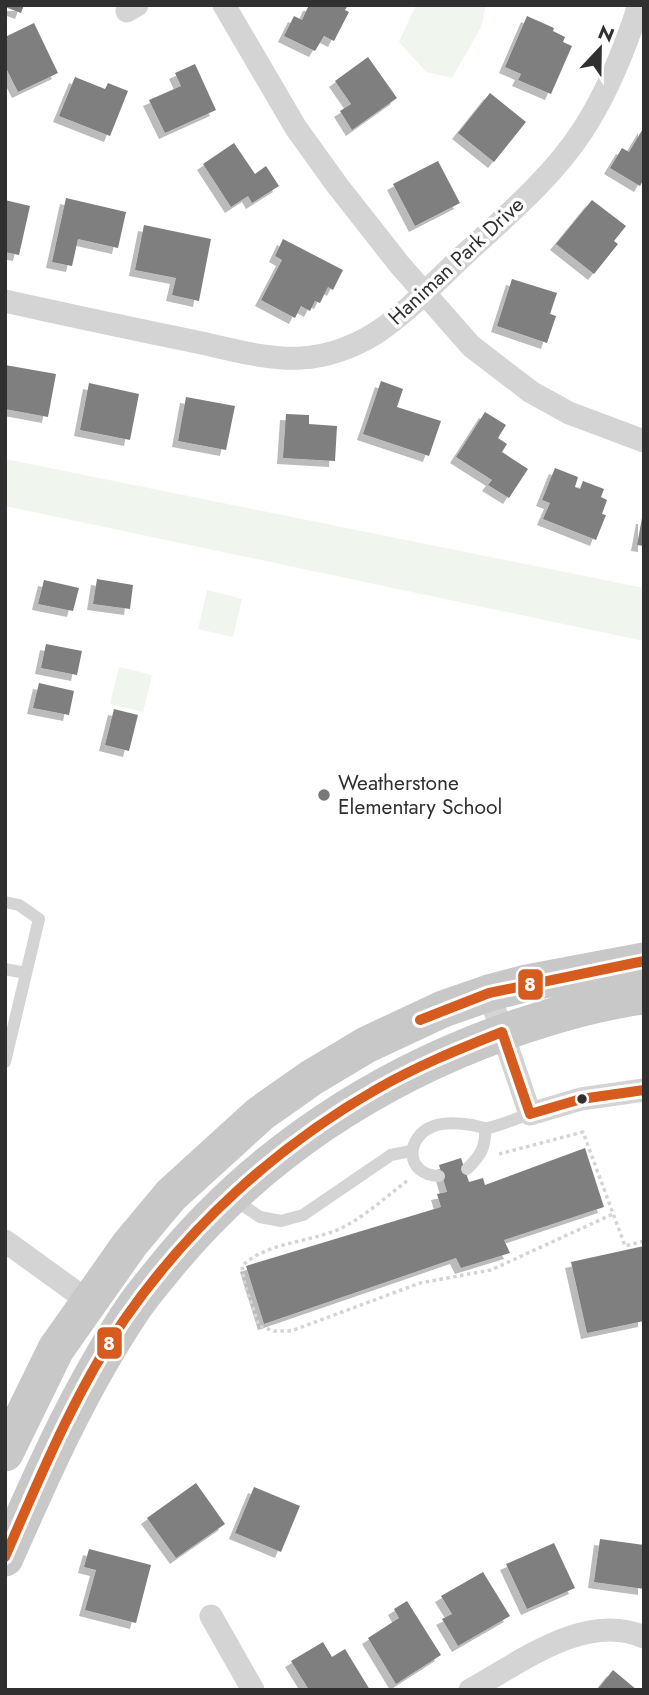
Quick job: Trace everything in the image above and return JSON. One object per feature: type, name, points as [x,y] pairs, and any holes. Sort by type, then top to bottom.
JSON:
[{"type":"main road","points":[[5,1453],[56,1349],[130,1244],[171,1195],[260,1114],[366,1045],[443,1009],[489,993],[644,961]]},
{"type":"main road","points":[[5,1558],[88,1379],[122,1325],[178,1251],[230,1197],[288,1147],[351,1104],[415,1068],[502,1032],[558,1014],[644,996]]},
{"type":"main road","points":[[88,1301],[122,1325]]},
{"type":"street","points":[[224,5],[296,128],[337,185],[424,294],[471,346],[531,392],[569,413],[644,440]]},
{"type":"street","name":"Haniman Park Drive","points":[[5,301],[257,355],[300,358],[332,352],[374,334],[405,312],[532,191],[582,131],[622,55],[639,5]]},
{"type":"street","points":[[489,993],[530,1114],[581,1099],[644,1090]]},
{"type":"street","points":[[5,1241],[88,1301]]},
{"type":"street","points":[[211,1616],[253,1690]]},
{"type":"street","points":[[470,1690],[560,1640],[590,1630],[614,1630],[644,1637]]},
{"type":"lane","points":[[5,902],[19,905],[39,919],[5,1062]]},
{"type":"lane","points":[[5,969],[25,973]]},
{"type":"lane","points":[[439,1176],[430,1176],[420,1171],[412,1156],[420,1136],[430,1127],[445,1123],[473,1125],[485,1129],[530,1114]]},
{"type":"lane","points":[[467,1169],[481,1155],[486,1141],[485,1129]]},
{"type":"lane","points":[[230,1197],[260,1217],[281,1221],[303,1214],[391,1155],[412,1156]]},
{"type":"path","points":[[493,1155],[583,1132],[625,1246],[644,1241]]},
{"type":"path","points":[[410,1178],[349,1224],[321,1237],[289,1244],[249,1259],[242,1266],[245,1285],[259,1326],[274,1331],[291,1331],[420,1283],[491,1270],[613,1214]]},
{"type":"shaded area","points":[[416,5],[486,5],[481,27],[452,78],[426,72],[399,42]]},
{"type":"shaded area","points":[[5,459],[644,588],[644,641],[5,506]]},
{"type":"shaded area","points":[[207,590],[242,599],[233,637],[198,629]]},
{"type":"shaded area","points":[[119,667],[152,675],[143,712],[110,704]]},
{"type":"building","points":[[5,5],[24,5],[21,13]]},
{"type":"building","points":[[309,5],[348,5],[345,10],[349,12],[334,41],[324,36],[315,51],[284,36],[294,16],[302,20]]},
{"type":"building","points":[[527,16],[554,28],[553,31],[565,37],[563,42],[572,46],[551,94],[518,80],[521,74],[505,67]]},
{"type":"building","points":[[34,23],[58,73],[18,92],[5,66],[5,37]]},
{"type":"building","points":[[368,57],[397,98],[352,130],[340,111],[351,104],[335,81]]},
{"type":"building","points":[[195,64],[216,110],[165,133],[149,100],[181,86],[175,73]]},
{"type":"building","points":[[75,77],[105,89],[108,83],[128,91],[110,136],[59,116]]},
{"type":"building","points":[[490,93],[526,122],[494,162],[458,133]]},
{"type":"building","points":[[644,127],[644,179],[640,186],[610,168],[622,148],[629,152]]},
{"type":"building","points":[[234,143],[255,174],[266,166],[279,186],[252,203],[248,196],[231,207],[203,164]]},
{"type":"building","points":[[438,161],[460,203],[415,226],[393,184]]},
{"type":"building","points":[[66,198],[126,212],[118,248],[78,239],[72,266],[52,262]]},
{"type":"building","points":[[5,200],[30,206],[19,255],[5,252]]},
{"type":"building","points":[[592,200],[626,226],[614,241],[618,244],[594,274],[556,244]]},
{"type":"building","points":[[144,225],[211,239],[199,301],[172,295],[176,278],[135,270]]},
{"type":"building","points":[[283,239],[343,270],[333,290],[328,287],[320,303],[315,301],[310,311],[301,306],[295,318],[261,300],[282,260],[275,256]]},
{"type":"building","points":[[512,279],[557,293],[550,314],[556,316],[547,343],[497,326]]},
{"type":"building","points":[[5,365],[56,374],[48,417],[5,409]]},
{"type":"building","points":[[381,381],[403,389],[397,407],[441,421],[429,456],[363,434]]},
{"type":"building","points":[[89,383],[139,394],[130,440],[80,430]]},
{"type":"building","points":[[186,397],[235,406],[226,450],[178,441]]},
{"type":"building","points":[[485,412],[506,425],[498,438],[507,444],[502,452],[528,469],[509,498],[488,485],[492,480],[456,457]]},
{"type":"building","points":[[286,414],[309,415],[309,424],[337,426],[335,461],[283,458]]},
{"type":"building","points":[[555,468],[578,477],[575,487],[580,489],[583,481],[604,489],[601,497],[607,500],[602,514],[606,515],[596,540],[543,519],[550,503],[542,500]]},
{"type":"building","points":[[644,518],[644,546],[637,545]]},
{"type":"building","points":[[97,579],[133,585],[130,609],[93,604]]},
{"type":"building","points":[[44,580],[79,588],[73,611],[38,604]]},
{"type":"building","points":[[46,644],[82,651],[77,675],[41,668]]},
{"type":"building","points":[[39,683],[74,691],[69,715],[33,708]]},
{"type":"building","points":[[114,709],[138,715],[129,751],[105,745]]},
{"type":"building","points":[[585,1148],[604,1207],[504,1240],[510,1253],[461,1268],[456,1258],[264,1324],[246,1266],[441,1207],[437,1194],[447,1192],[439,1165],[461,1158],[469,1182],[483,1178],[485,1185]]},
{"type":"building","points":[[644,1246],[644,1321],[587,1333],[571,1262]]},
{"type":"building","points":[[196,1483],[225,1524],[176,1558],[147,1518]]},
{"type":"building","points":[[254,1487],[300,1506],[281,1552],[235,1533]]},
{"type":"building","points":[[600,1539],[644,1545],[644,1589],[594,1582]]},
{"type":"building","points":[[554,1543],[575,1588],[527,1609],[506,1564]]},
{"type":"building","points":[[89,1549],[151,1565],[136,1623],[85,1610],[96,1570],[84,1567]]},
{"type":"building","points":[[483,1572],[510,1616],[458,1646],[442,1619],[452,1614],[441,1596]]},
{"type":"building","points":[[407,1601],[441,1655],[396,1684],[368,1638],[399,1618],[394,1609]]},
{"type":"building","points":[[323,1642],[332,1657],[345,1649],[370,1690],[309,1690],[291,1661]]},
{"type":"building","points":[[613,1670],[637,1690],[597,1690]]},
{"type":"transit line","name":"8","points":[[420,1020],[489,993],[644,961]]},
{"type":"transit line","name":"8","points":[[5,1557],[74,1406],[124,1320],[149,1285],[206,1221],[270,1162],[304,1136],[340,1111],[392,1081],[438,1058],[502,1032],[530,1114],[581,1099],[644,1090]]},
{"type":"place","name":"Weatherstone Elementary School","points":[[324,795]]}]
